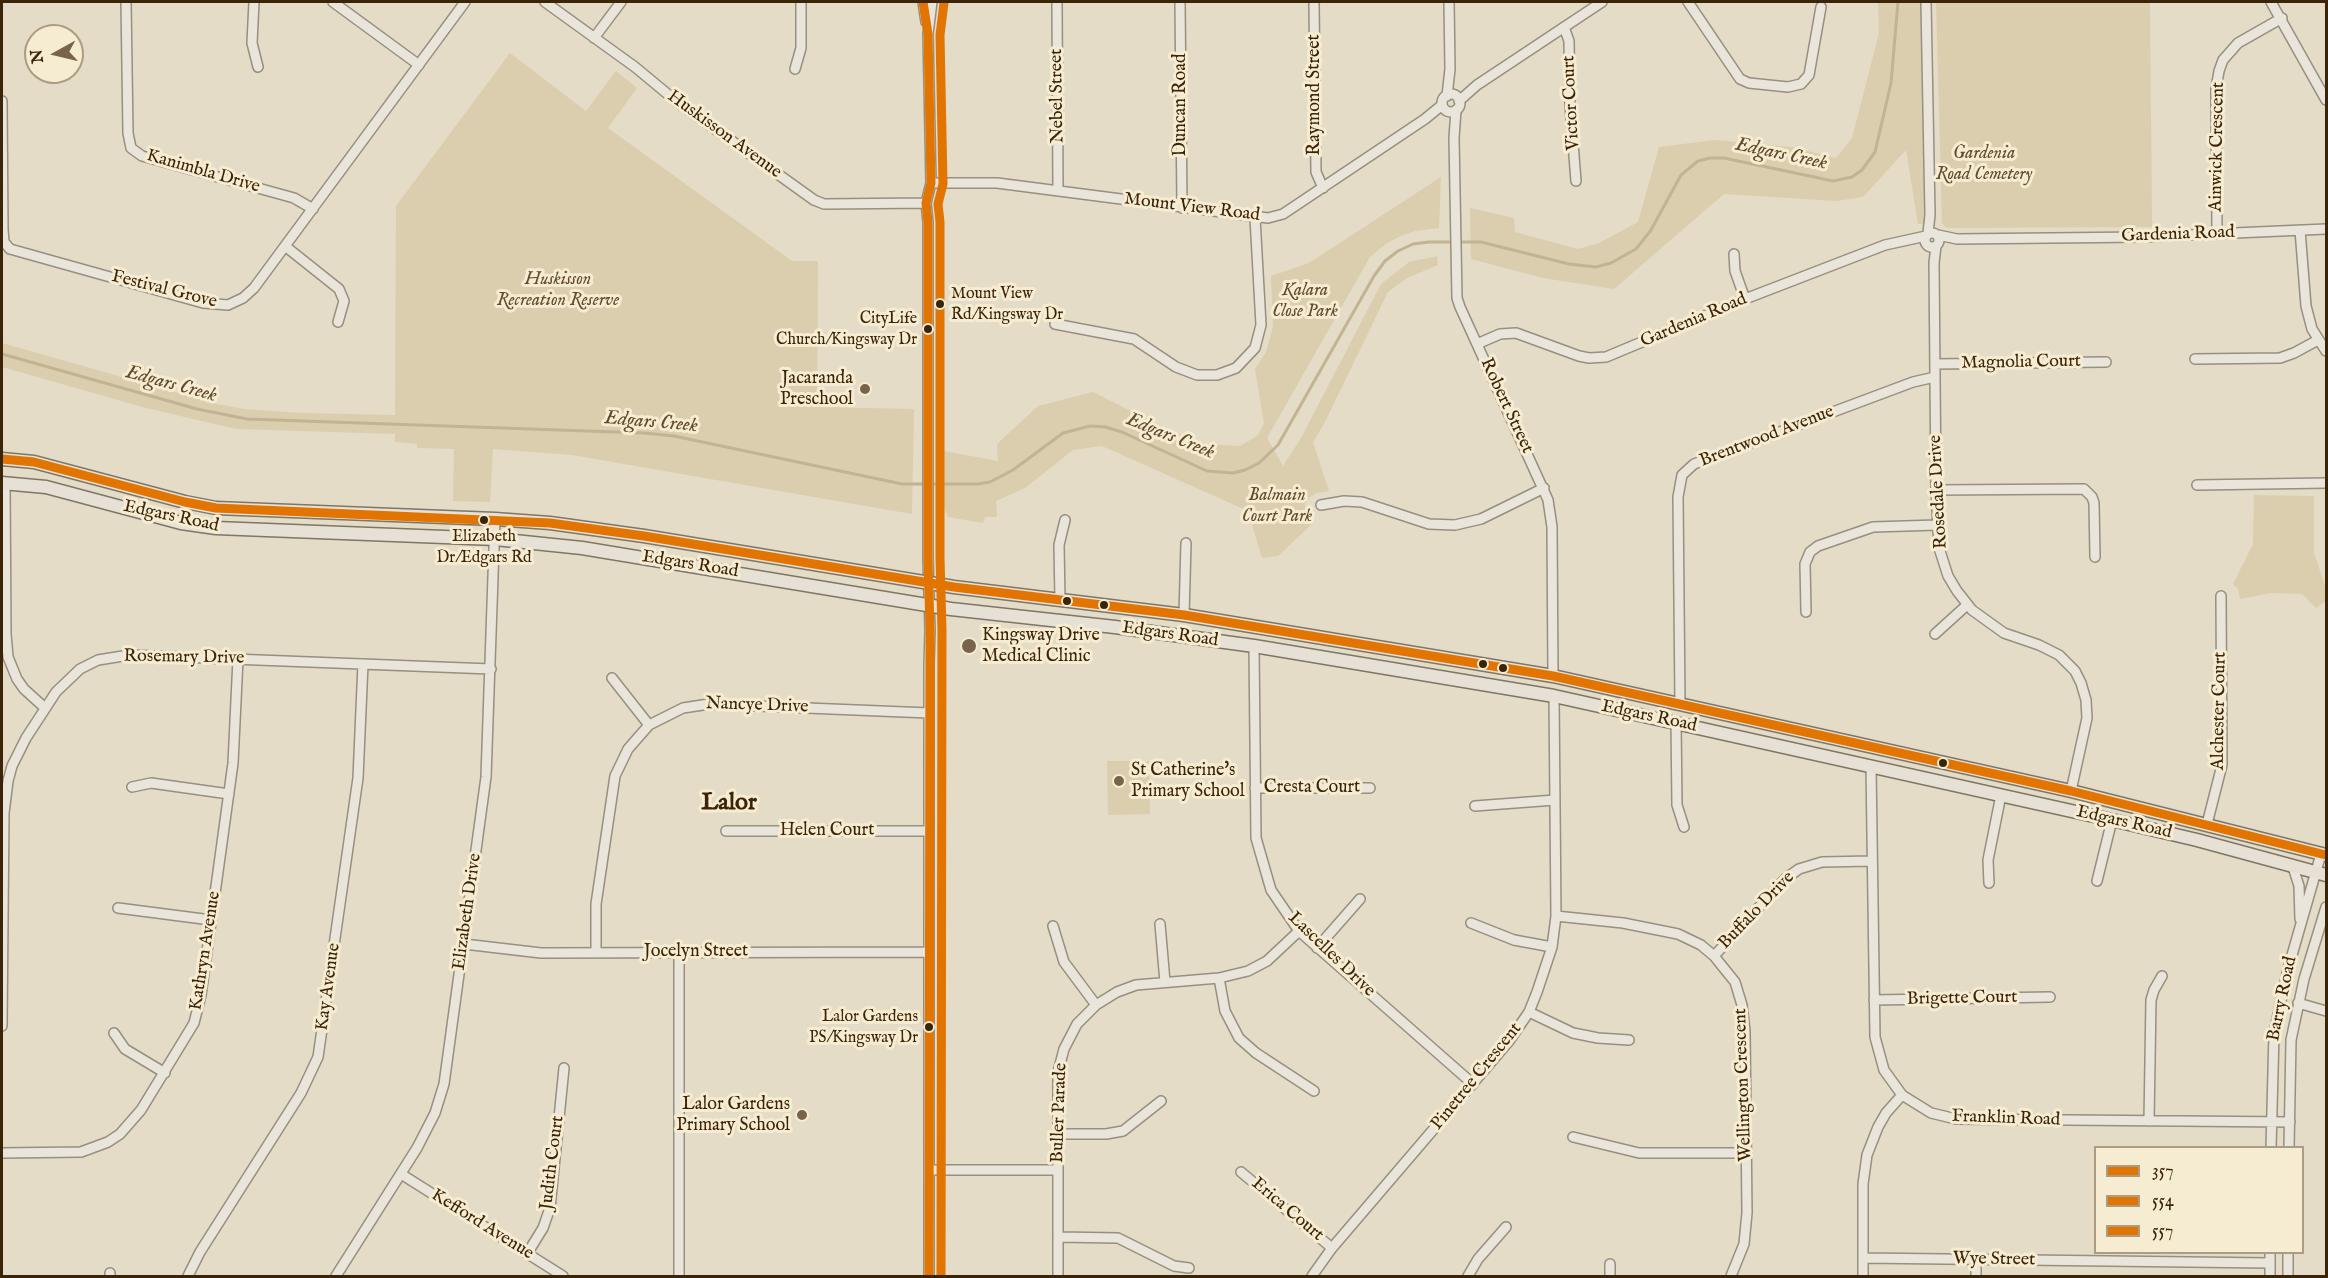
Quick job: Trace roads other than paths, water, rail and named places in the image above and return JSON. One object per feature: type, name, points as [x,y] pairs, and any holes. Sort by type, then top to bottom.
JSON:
[{"type":"main road","name":"Edgars Road","points":[[2,459],[34,462],[216,508],[550,523],[1059,601],[1184,615],[1553,676],[2071,791],[2324,855]]},
{"type":"main road","name":"Edgars Road","points":[[3,483],[46,487],[181,523],[243,530],[495,539],[582,548],[930,605],[1254,646],[1554,696],[2112,820],[2197,840],[2321,874]]},
{"type":"main road","points":[[243,530],[244,509]]},
{"type":"main road","points":[[1115,627],[1117,607]]},
{"type":"main road","points":[[1400,671],[1402,651]]},
{"type":"main road","points":[[1772,745],[1776,725]]},
{"type":"street","name":"Kanimbla Drive","points":[[126,2],[128,133],[131,148],[142,156],[294,198],[313,209]]},
{"type":"street","points":[[254,2],[252,43],[258,67]]},
{"type":"street","points":[[333,2],[419,65]]},
{"type":"street","name":"Festival Grove","points":[[2,101],[3,237],[6,245],[15,252],[203,303],[222,305],[243,298],[254,288],[465,2]]},
{"type":"street","name":"Huskisson Avenue","points":[[545,2],[676,101],[814,200],[825,204],[926,203]]},
{"type":"street","points":[[594,38],[621,2]]},
{"type":"street","points":[[795,69],[801,48],[801,2]]},
{"type":"street","points":[[923,2],[928,34],[931,183],[926,203],[928,222],[930,605],[929,1276]]},
{"type":"street","points":[[928,34],[932,2]]},
{"type":"street","name":"Nebel Street","points":[[1057,2],[1058,190]]},
{"type":"street","name":"Duncan Road","points":[[1180,2],[1182,208]]},
{"type":"street","name":"Raymond Street","points":[[1314,2],[1316,172],[1323,188]]},
{"type":"street","name":"Robert Street","points":[[1449,2],[1457,298],[1548,500],[1552,527],[1553,676]]},
{"type":"street","name":"Mount View Road","points":[[931,183],[997,183],[1256,218],[1283,214],[1564,27],[1588,6],[1602,2]]},
{"type":"street","points":[[1688,2],[1740,79],[1749,83],[1788,87],[1801,84],[1809,75],[1821,7]]},
{"type":"street","name":"Rosedale Drive","points":[[1926,2],[1930,214],[1934,264],[1937,525],[1943,563],[1957,591],[1967,605],[1982,619],[2004,633],[2039,645],[2059,655],[2078,677],[2086,700],[2087,718],[2071,791]]},
{"type":"street","points":[[2271,2],[2326,100]]},
{"type":"street","name":"Ainwick Crescent","points":[[2217,234],[2216,89],[2219,71],[2223,60],[2238,43],[2282,18]]},
{"type":"street","name":"Victor Court","points":[[1564,27],[1569,41],[1570,105],[1576,181]]},
{"type":"street","points":[[1055,324],[1134,339],[1176,367],[1197,375],[1208,376],[1227,372],[1245,361],[1255,348],[1260,336],[1262,314],[1256,218]]},
{"type":"street","name":"Gardenia Road","points":[[1477,344],[1500,334],[1516,333],[1579,356],[1606,357],[1745,299],[1885,245],[1910,239],[2217,234],[2326,229]]},
{"type":"street","points":[[2300,230],[2306,306],[2312,329],[2326,351]]},
{"type":"street","points":[[285,246],[339,289],[344,301],[338,322]]},
{"type":"street","points":[[1734,254],[1735,271],[1745,299]]},
{"type":"street","points":[[2195,359],[2280,358],[2318,340]]},
{"type":"street","name":"Magnolia Court","points":[[1935,364],[2106,362]]},
{"type":"street","name":"Brentwood Avenue","points":[[1680,704],[1678,497],[1682,475],[1694,464],[1912,382],[1935,377]]},
{"type":"street","points":[[3,483],[8,657],[24,689],[45,708]]},
{"type":"street","points":[[2197,485],[2326,483]]},
{"type":"street","points":[[1321,505],[1344,501],[1362,502],[1429,524],[1455,525],[1481,519],[1544,488]]},
{"type":"street","points":[[1936,490],[2084,489],[2092,496],[2094,503],[2095,557]]},
{"type":"street","name":"Elizabeth Drive","points":[[336,1276],[427,1131],[441,1095],[486,777],[495,519]]},
{"type":"street","points":[[1059,601],[1059,545],[1065,520]]},
{"type":"street","points":[[1806,612],[1805,564],[1810,552],[1818,546],[1873,526],[1937,525]]},
{"type":"street","points":[[1184,615],[1186,543]]},
{"type":"street","name":"Alchester Court","points":[[2207,824],[2222,765],[2221,596]]},
{"type":"street","points":[[1935,634],[1967,605]]},
{"type":"street","name":"Lascelles Drive","points":[[1254,646],[1256,838],[1265,874],[1278,903],[1299,931],[1317,948],[1473,1084]]},
{"type":"street","name":"Rosemary Drive","points":[[2,1026],[5,797],[17,753],[45,708],[71,676],[88,664],[107,658],[129,656],[491,669]]},
{"type":"street","name":"Kathryn Avenue","points":[[2,1153],[66,1154],[81,1152],[108,1142],[131,1125],[189,1034],[198,1010],[229,794],[234,754],[238,659]]},
{"type":"street","name":"Kay Avenue","points":[[188,1276],[200,1252],[301,1093],[318,1057],[358,778],[363,663]]},
{"type":"street","points":[[612,678],[649,725]]},
{"type":"street","name":"Pinetree Crescent","points":[[1312,1276],[1332,1248],[1509,1041],[1529,1012],[1552,946],[1556,916],[1554,696]]},
{"type":"street","name":"Nancye Drive","points":[[596,953],[597,904],[615,776],[628,749],[649,725],[683,708],[709,704],[929,713]]},
{"type":"street","points":[[1676,723],[1677,805],[1684,827]]},
{"type":"street","name":"Franklin Road","points":[[1871,767],[1875,1037],[1880,1059],[1892,1083],[1902,1095],[1931,1113],[1956,1119],[2290,1122]]},
{"type":"street","points":[[132,787],[151,783],[229,794]]},
{"type":"street","name":"Cresta Court","points":[[1255,788],[1370,788]]},
{"type":"street","points":[[1989,883],[1988,860],[2001,795]]},
{"type":"street","points":[[1475,806],[1555,800]]},
{"type":"street","points":[[2097,881],[2112,820]]},
{"type":"street","name":"Helen Court","points":[[726,831],[929,831]]},
{"type":"street","name":"Barry Road","points":[[2271,1146],[2274,1033],[2288,969],[2321,874],[2324,855]]},
{"type":"street","name":"Buffalo Drive","points":[[1714,956],[1785,879],[1799,869],[1822,862],[1872,861]]},
{"type":"street","points":[[2293,867],[2299,886],[2300,930]]},
{"type":"street","points":[[1317,948],[1360,899]]},
{"type":"street","name":"Barry Road","points":[[2289,1146],[2291,1040],[2298,1003],[2326,907]]},
{"type":"street","points":[[118,908],[212,920]]},
{"type":"street","name":"Wellington Crescent","points":[[1556,916],[1615,921],[1678,934],[1701,945],[1714,956],[1734,982],[1742,1005],[1745,1031],[1746,1229],[1740,1257],[1731,1276]]},
{"type":"street","points":[[1471,923],[1514,940],[1552,946]]},
{"type":"street","points":[[1160,924],[1165,982]]},
{"type":"street","points":[[1053,926],[1064,962],[1096,1005]]},
{"type":"street","name":"Buller Parade","points":[[1058,1276],[1057,1085],[1060,1060],[1077,1024],[1096,1005],[1125,989],[1146,983],[1236,975],[1267,961],[1299,931]]},
{"type":"street","name":"Jocelyn Street","points":[[464,944],[525,952],[929,952]]},
{"type":"street","points":[[679,952],[679,1276]]},
{"type":"street","points":[[2149,1121],[2150,1012],[2154,990],[2162,976]]},
{"type":"street","points":[[1219,978],[1225,1011],[1239,1038],[1256,1053],[1314,1092]]},
{"type":"street","name":"Brigette Court","points":[[1874,1000],[2050,997]]},
{"type":"street","points":[[2298,1003],[2326,1011]]},
{"type":"street","points":[[1529,1012],[1573,1033],[1598,1038],[1629,1040]]},
{"type":"street","points":[[114,1033],[125,1049],[165,1073]]},
{"type":"street","name":"Judith Court","points":[[527,1254],[543,1228],[550,1208],[564,1068]]},
{"type":"street","points":[[1863,1276],[1863,1184],[1867,1155],[1886,1113],[1902,1095]]},
{"type":"street","points":[[1058,1134],[1106,1134],[1123,1131],[1161,1101]]},
{"type":"street","points":[[1573,1137],[1639,1153],[1746,1153]]},
{"type":"street","points":[[929,1170],[1058,1170]]},
{"type":"street","name":"Erica Court","points":[[1241,1172],[1332,1248]]},
{"type":"street","name":"Kefford Avenue","points":[[401,1174],[563,1276]]},
{"type":"street","points":[[1468,1276],[1478,1259],[1506,1227]]},
{"type":"street","points":[[1058,1237],[1118,1238],[1174,1266],[1189,1268]]},
{"type":"street","points":[[2288,1254],[2288,1276]]},
{"type":"street","name":"Wye Street","points":[[1863,1258],[1976,1260],[2270,1258]]},
{"type":"street","points":[[2270,1258],[2270,1276]]},
{"type":"street","points":[[1976,1260],[1976,1276]]},
{"type":"street","points":[[1610,1264],[1610,1276]]},
{"type":"waterway","name":"Edgars Creek","points":[[2,354],[197,409],[247,419],[644,433],[674,436],[902,484],[990,482],[1013,470],[1063,433],[1090,426],[1122,432],[1207,471],[1233,473],[1259,463],[1278,445],[1374,276],[1385,261],[1398,251],[1413,244],[1429,242],[1481,242],[1569,264],[1596,267],[1611,263],[1636,249],[1651,230],[1681,175],[1698,161],[1724,158],[1833,181],[1852,177],[1862,170],[1875,152],[1891,83],[1898,2]]},
{"type":"place","name":"Mount View Rd/Kingsway Dr","points":[[940,304]]},
{"type":"place","name":"CityLife Church/Kingsway Dr","points":[[928,329]]},
{"type":"place","name":"Jacaranda Preschool","points":[[865,389]]},
{"type":"place","name":"Elizabeth Dr/Edgars Rd","points":[[484,520]]},
{"type":"place","name":"Kingsway Drive Medical Clinic","points":[[969,646]]},
{"type":"place","name":"St Catherine's Primary School","points":[[1119,781]]},
{"type":"place","name":"Lalor Gardens PS/Kingsway Dr","points":[[929,1027]]},
{"type":"place","name":"Lalor Gardens Primary School","points":[[802,1115]]},
{"type":"district","name":"Lalor","points":[[729,804]]},
{"type":"park label","name":"Gardenia Road Cemetery","points":[[1984,164]]},
{"type":"park label","name":"Huskisson Recreation Reserve","points":[[558,290]]},
{"type":"park label","name":"Kalara Close Park","points":[[1305,301]]},
{"type":"park label","name":"Balmain Court Park","points":[[1277,506]]}]
